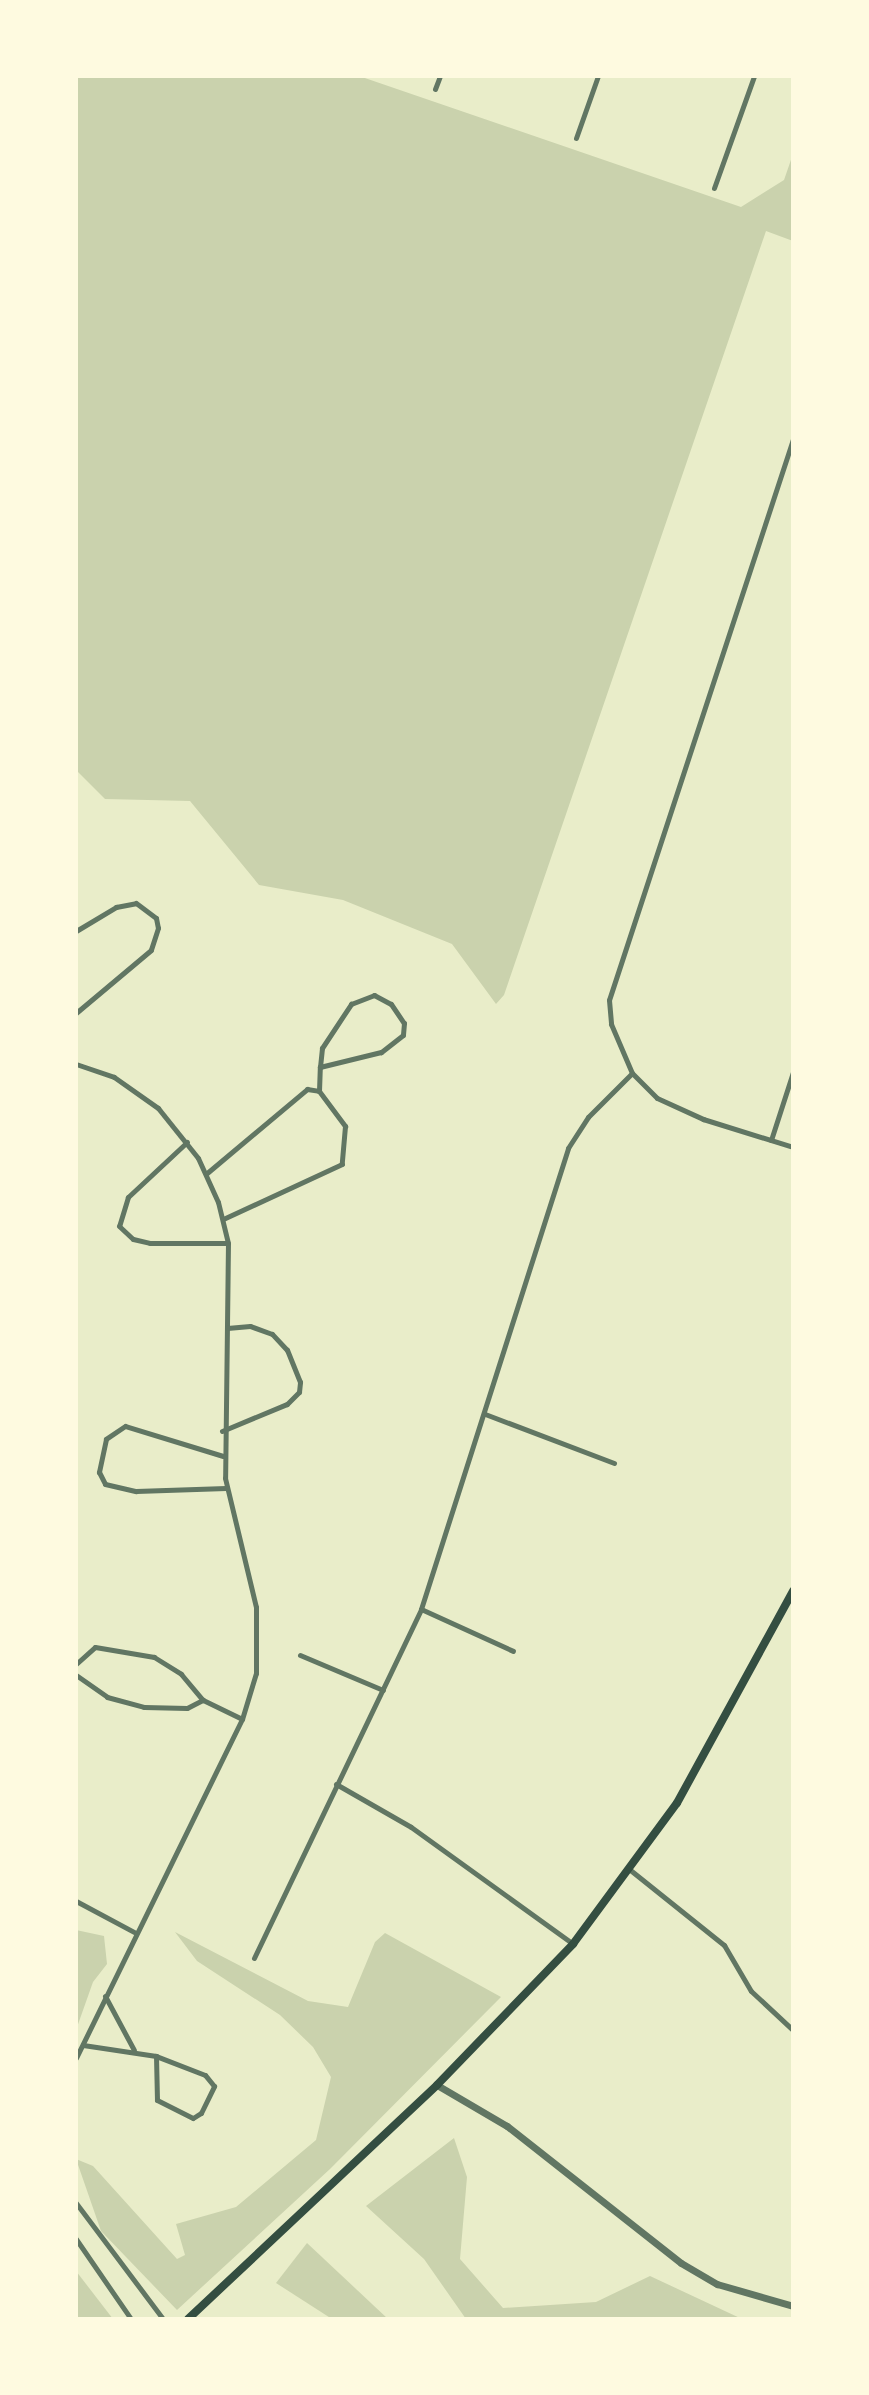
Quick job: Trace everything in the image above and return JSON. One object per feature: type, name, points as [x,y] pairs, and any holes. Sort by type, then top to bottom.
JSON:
[{"type":"main road","points":[[188,2319],[437,2085],[573,1944],[677,1803],[793,1591]]},
{"type":"street","points":[[435,89],[440,76]]},
{"type":"street","points":[[576,138],[598,76]]},
{"type":"street","points":[[714,188],[754,76]]},
{"type":"street","points":[[793,439],[616,968],[611,1024],[632,1073],[657,1098],[676,1109],[793,1147]]},
{"type":"street","points":[[76,931],[116,907],[136,903],[156,918],[158,928],[151,950],[76,1013]]},
{"type":"street","points":[[223,1219],[342,1164],[345,1126],[319,1091],[320,1067],[322,1048],[339,1017],[367,995],[391,1004],[404,1023],[403,1035],[381,1052],[320,1067]]},
{"type":"street","points":[[76,1064],[114,1077],[145,1096],[187,1142],[207,1173],[223,1219],[228,1243],[223,1456],[226,1488],[256,1607],[256,1673],[242,1719],[134,1932],[76,2058]]},
{"type":"street","points":[[771,1140],[793,1072]]},
{"type":"street","points":[[254,1958],[421,1609],[568,1148],[588,1117],[632,1073]]},
{"type":"street","points":[[207,1173],[293,1098],[307,1089],[319,1091]]},
{"type":"street","points":[[187,1142],[128,1197],[119,1226],[133,1239],[150,1243],[228,1243]]},
{"type":"street","points":[[222,1431],[287,1404],[299,1392],[300,1382],[287,1350],[272,1334],[250,1326],[227,1328]]},
{"type":"street","points":[[485,1414],[614,1463]]},
{"type":"street","points":[[223,1456],[125,1426],[106,1439],[99,1472],[105,1484],[136,1491],[226,1488]]},
{"type":"street","points":[[421,1609],[513,1651]]},
{"type":"street","points":[[76,1664],[95,1647],[154,1657],[181,1674],[203,1700],[242,1719]]},
{"type":"street","points":[[300,1655],[383,1690]]},
{"type":"street","points":[[76,1675],[107,1697],[144,1707],[187,1708],[203,1700]]},
{"type":"street","points":[[336,1784],[411,1827],[573,1944]]},
{"type":"street","points":[[629,1869],[724,1945],[751,1991],[793,2030]]},
{"type":"street","points":[[78,1904],[134,1932]]},
{"type":"street","points":[[105,1996],[134,2051]]},
{"type":"street","points":[[82,2045],[156,2056],[205,2075],[214,2086],[201,2113],[193,2118],[157,2100],[156,2056]]},
{"type":"street","points":[[437,2085],[507,2126],[681,2263],[717,2284],[793,2306]]},
{"type":"street","points":[[76,2203],[163,2319]]},
{"type":"street","points":[[76,2239],[131,2319]]},
{"type":"green space","points":[[76,76],[359,76],[741,207],[784,180],[793,154],[793,241],[766,231],[504,995],[496,1004],[452,944],[343,900],[259,885],[190,801],[105,799],[76,770]]},
{"type":"green space","points":[[76,1930],[104,1936],[107,1964],[93,1982],[76,2030]]},
{"type":"green space","points":[[175,1932],[308,2001],[348,2007],[375,1942],[385,1933],[501,1997],[330,2169],[177,2310],[101,2231],[76,2159],[93,2166],[177,2259],[185,2255],[176,2224],[236,2207],[316,2140],[331,2077],[313,2047],[280,2015],[197,1961]]},
{"type":"green space","points":[[454,2138],[467,2177],[460,2259],[503,2308],[596,2302],[650,2276],[742,2319],[466,2319],[424,2259],[366,2206]]},
{"type":"green space","points":[[307,2243],[388,2319],[332,2319],[276,2283]]},
{"type":"green space","points":[[76,2271],[113,2319],[76,2319]]}]
